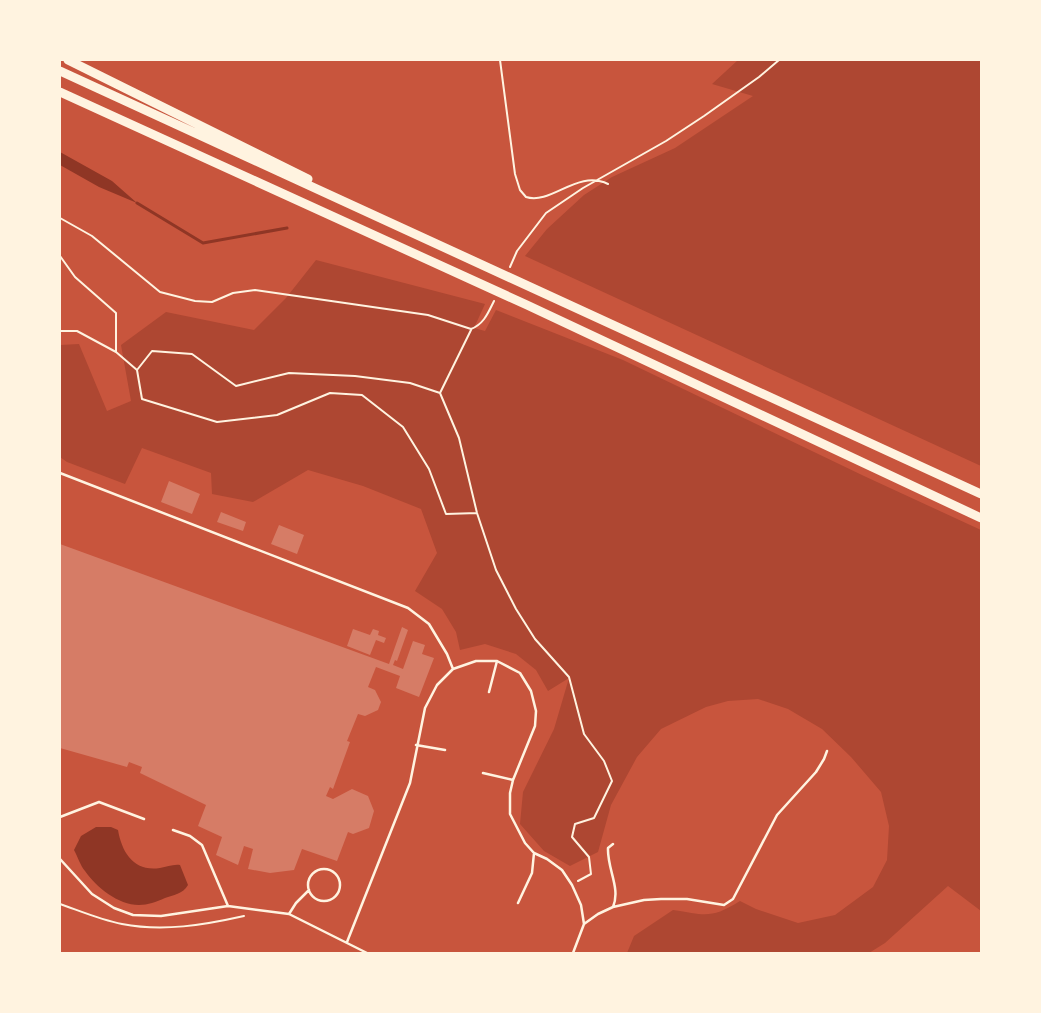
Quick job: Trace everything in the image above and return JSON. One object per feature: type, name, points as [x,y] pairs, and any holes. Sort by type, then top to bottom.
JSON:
[{"type":"highway","points":[[68,60],[496,271]]},
{"type":"highway","points":[[60,71],[981,494]]},
{"type":"highway","points":[[60,92],[536,310],[981,518]]},
{"type":"lane","points":[[60,473],[408,608],[428,624],[447,654],[453,669]]},
{"type":"lane","points":[[347,942],[410,783],[416,745],[425,708],[437,685],[453,669],[476,661],[498,661],[520,673],[531,691],[536,711],[535,726],[513,780],[510,793],[510,814],[525,843],[534,853],[562,870],[572,885],[581,905],[584,924],[573,953]]},
{"type":"lane","points":[[489,692],[498,661]]},
{"type":"lane","points":[[416,745],[446,750]]},
{"type":"lane","points":[[584,924],[612,907],[644,900],[687,899],[724,905],[733,899],[777,815],[816,772],[827,751]]},
{"type":"lane","points":[[483,773],[513,780]]},
{"type":"lane","points":[[60,817],[99,802],[144,819]]},
{"type":"lane","points":[[173,830],[190,836],[202,846],[228,906]]},
{"type":"lane","points":[[612,907],[617,898],[608,858],[608,848],[613,844]]},
{"type":"lane","points":[[518,903],[532,874],[534,853]]},
{"type":"lane","points":[[60,859],[92,894],[114,908],[134,915],[161,916],[228,906],[289,914],[367,953]]},
{"type":"lane","points":[[289,914],[296,903],[309,890],[309,879],[316,871],[331,870],[339,878],[338,893],[330,899],[316,898],[309,890]]},
{"type":"path","points":[[500,60],[515,174],[520,190],[526,197],[538,198],[580,182],[598,179],[608,184]]},
{"type":"path","points":[[518,251],[546,213],[598,179],[666,141],[760,77],[779,60]]},
{"type":"path","points":[[60,218],[92,236],[160,292],[195,301],[212,302],[233,292],[255,290],[428,315],[471,329],[478,327],[485,319]]},
{"type":"path","points":[[60,256],[75,277],[116,313],[116,352]]},
{"type":"path","points":[[440,393],[471,329]]},
{"type":"path","points":[[60,332],[76,331],[116,352],[137,370],[142,398],[164,407],[217,422],[277,415],[330,392],[362,395],[404,427],[429,469],[446,514],[476,513]]},
{"type":"path","points":[[137,370],[152,351],[192,354],[236,386],[290,373],[355,376],[410,383],[440,393],[459,438],[476,513],[496,570],[516,609],[535,639],[569,677],[584,734],[604,761],[612,781],[594,818],[576,824],[572,837],[589,857],[591,874],[572,885]]},
{"type":"shaded area","points":[[738,60],[981,60],[981,466],[525,256],[547,229],[584,195],[612,177],[675,148],[753,96],[712,84]]},
{"type":"shaded area","points":[[60,152],[112,181],[137,203],[99,187],[60,165]]},
{"type":"shaded area","points":[[316,260],[485,304],[474,328],[485,331],[496,310],[623,360],[981,530],[981,911],[948,886],[885,943],[869,953],[627,953],[634,936],[673,910],[708,914],[722,911],[740,901],[756,909],[798,923],[835,915],[873,887],[887,860],[889,826],[881,792],[851,757],[822,729],[788,709],[758,699],[728,701],[706,707],[661,729],[637,757],[611,805],[598,852],[570,866],[544,851],[520,824],[523,792],[554,729],[569,678],[548,691],[536,670],[516,654],[485,644],[460,650],[456,632],[442,609],[415,591],[437,553],[421,509],[363,486],[308,470],[253,502],[212,494],[211,473],[142,448],[125,484],[67,462],[60,457],[60,345],[79,344],[107,411],[131,401],[121,345],[166,312],[254,330],[286,298]]},
{"type":"shaded area","points":[[96,827],[111,827],[118,830],[126,853],[136,864],[151,868],[180,865],[188,885],[178,894],[142,905],[123,902],[108,894],[90,877],[74,850],[81,836]]},
{"type":"building","points":[[169,481],[200,494],[192,514],[161,502]]},
{"type":"building","points":[[221,512],[246,522],[243,531],[217,522]]},
{"type":"building","points":[[279,525],[304,535],[297,554],[271,544]]},
{"type":"building","points":[[60,544],[389,664],[402,627],[408,630],[397,661],[395,660],[393,665],[403,669],[413,641],[425,645],[422,654],[434,658],[419,697],[396,688],[400,676],[376,667],[368,687],[375,690],[381,702],[378,710],[365,716],[358,714],[347,741],[350,742],[333,789],[330,787],[326,796],[333,799],[352,789],[368,796],[374,811],[369,828],[353,834],[348,832],[337,861],[302,849],[294,870],[270,873],[248,869],[253,849],[244,846],[238,865],[216,855],[222,837],[198,826],[206,805],[140,773],[142,767],[129,762],[127,767],[60,748]]},
{"type":"building","points":[[353,629],[370,635],[373,629],[379,631],[378,635],[386,638],[384,643],[376,640],[370,655],[347,646]]},
{"type":"waterway","points":[[137,203],[203,243],[287,228]]}]
